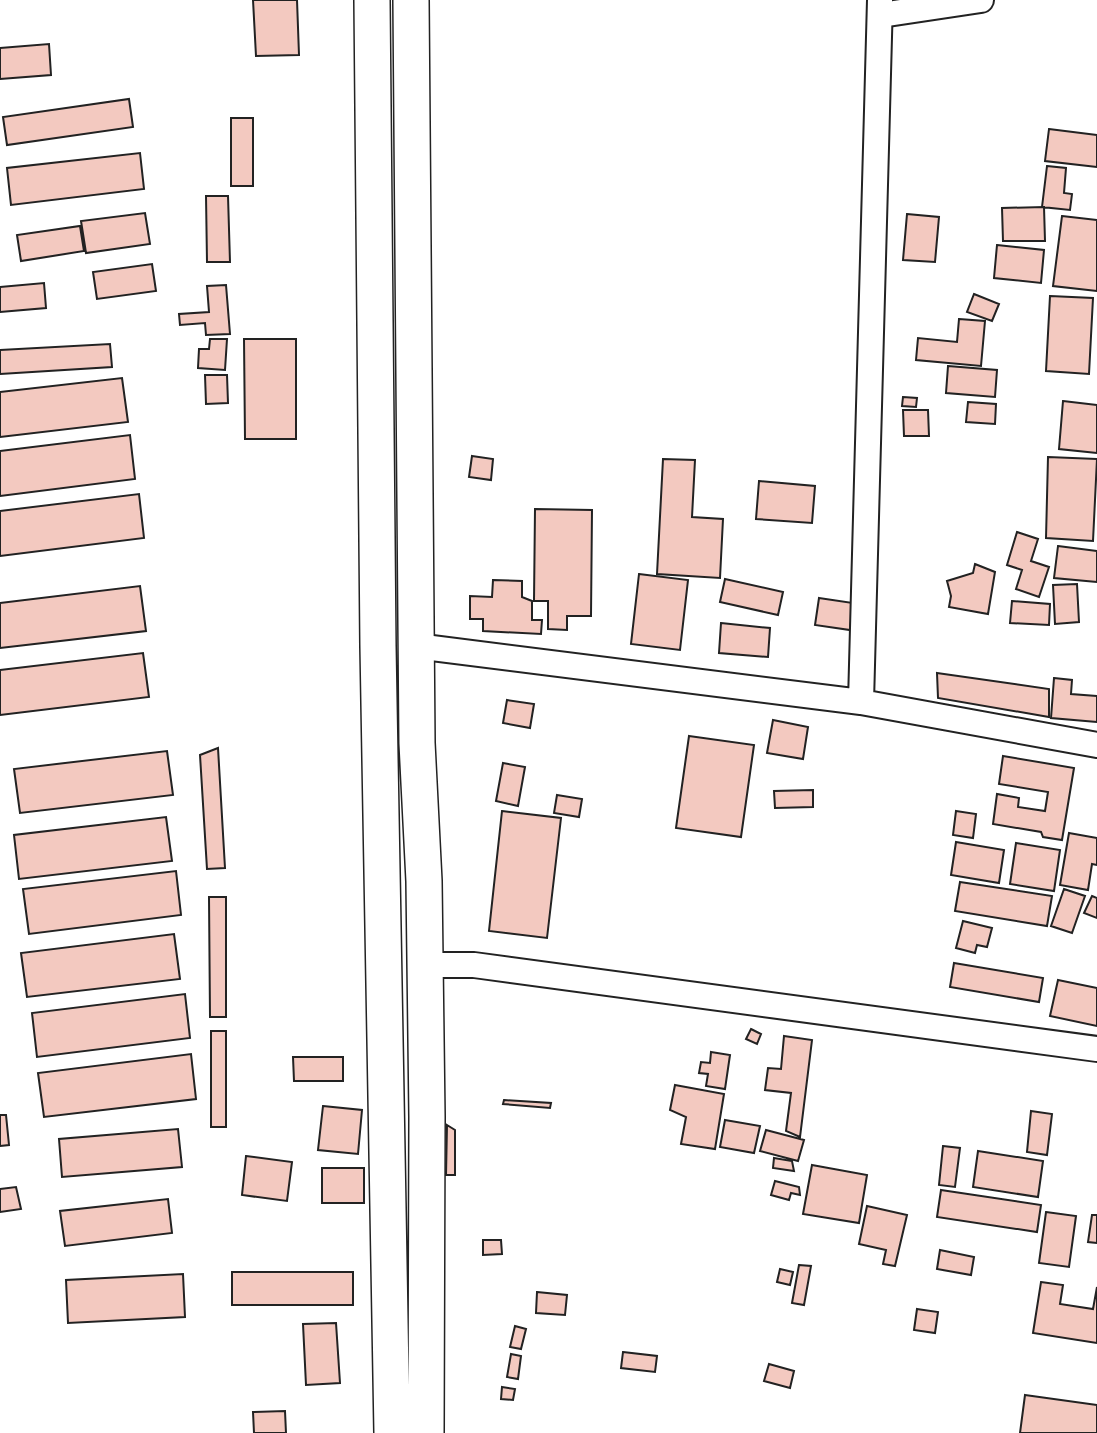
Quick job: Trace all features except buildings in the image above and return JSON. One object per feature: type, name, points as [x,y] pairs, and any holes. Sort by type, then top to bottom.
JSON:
[{"type":"street","points":[[372,0],[378,633],[392,1433]]},
{"type":"street","points":[[411,0],[416,743],[424,881],[425,965],[426,1433]]},
{"type":"street","points":[[861,702],[881,7],[981,0]]},
{"type":"street","points":[[416,646],[861,702],[1097,745]]},
{"type":"street","points":[[382,744],[416,743]]},
{"type":"street","points":[[425,965],[474,965],[1097,1049]]}]
